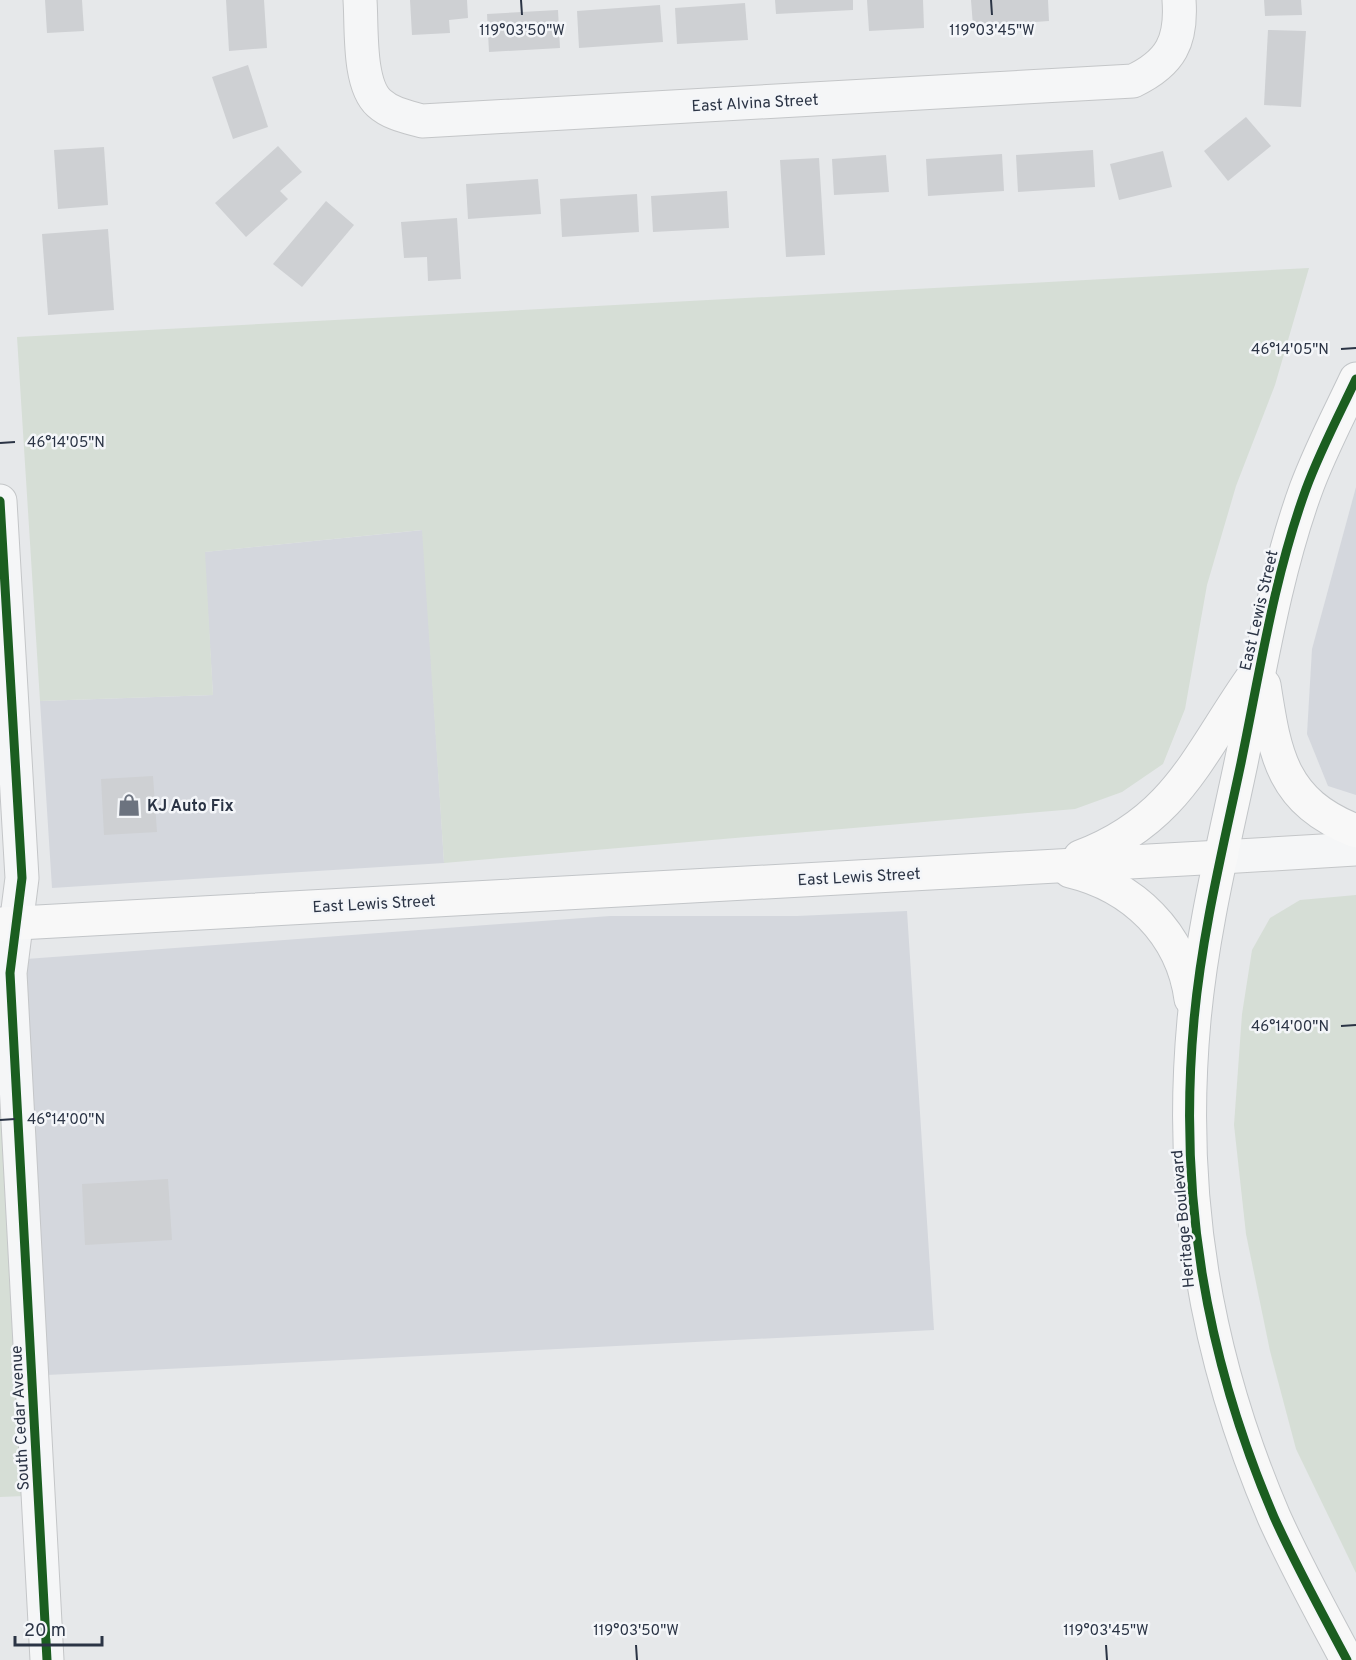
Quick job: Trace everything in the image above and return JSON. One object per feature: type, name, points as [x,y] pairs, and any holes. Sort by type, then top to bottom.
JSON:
[{"type":"main road","name":"East Lewis Street","points":[[8,924],[1221,857],[1261,665],[1296,517],[1320,455],[1356,379]]},
{"type":"main road","points":[[1261,665],[1272,740],[1286,775],[1321,813],[1356,831]]},
{"type":"main road","points":[[1050,866],[1098,850],[1124,837],[1160,810],[1190,775],[1261,665]]},
{"type":"main road","name":"Heritage Boulevard","points":[[1221,857],[1194,1018],[1189,1100],[1191,1179],[1198,1261],[1209,1317],[1229,1393],[1258,1478],[1299,1568],[1347,1660]]},
{"type":"main road","points":[[1050,866],[1096,878],[1114,886],[1147,911],[1176,947],[1185,972],[1194,1018]]},
{"type":"street","name":"East Alvina Street","points":[[360,0],[365,76],[373,96],[380,104],[394,112],[422,121],[1133,81],[1154,71],[1170,52],[1181,27],[1179,0]]},
{"type":"street","name":"South Cedar Avenue","points":[[0,501],[22,878],[8,924],[47,1660]]},
{"type":"street","points":[[1221,857],[1356,849]]},
{"type":"shaded area","points":[[1309,268],[1275,385],[1236,486],[1207,585],[1185,709],[1163,764],[1122,792],[1075,809],[444,863],[422,530],[205,552],[213,695],[40,701],[17,337]]},
{"type":"shaded area","points":[[1356,487],[1356,795],[1328,786],[1307,734],[1312,649]]},
{"type":"shaded area","points":[[423,530],[444,863],[52,888],[40,701],[213,695],[204,552]]},
{"type":"shaded area","points":[[1356,895],[1356,1573],[1296,1449],[1270,1351],[1246,1234],[1234,1125],[1242,1014],[1252,950],[1270,918],[1300,900]]},
{"type":"shaded area","points":[[907,911],[934,1330],[47,1375],[26,959],[610,916],[797,916]]},
{"type":"shaded area","points":[[0,1100],[24,1496],[0,1497]]},
{"type":"building","points":[[45,0],[82,0],[84,31],[47,33]]},
{"type":"building","points":[[226,0],[264,0],[267,48],[229,51]]},
{"type":"building","points":[[410,0],[467,0],[468,18],[449,20],[450,33],[412,35]]},
{"type":"building","points":[[775,0],[853,0],[853,10],[776,14]]},
{"type":"building","points":[[867,0],[923,0],[924,28],[869,31]]},
{"type":"building","points":[[971,0],[1048,0],[1049,21],[973,26]]},
{"type":"building","points":[[1264,0],[1301,0],[1302,15],[1265,16]]},
{"type":"building","points":[[745,3],[748,40],[677,44],[675,8]]},
{"type":"building","points":[[660,5],[663,42],[579,48],[577,11]]},
{"type":"building","points":[[558,10],[560,48],[489,52],[487,14]]},
{"type":"building","points":[[1268,30],[1306,31],[1301,107],[1264,105]]},
{"type":"building","points":[[248,65],[268,127],[233,139],[212,77]]},
{"type":"building","points":[[1246,117],[1271,146],[1228,181],[1204,151]]},
{"type":"building","points":[[278,146],[302,172],[280,191],[288,199],[246,237],[215,203]]},
{"type":"building","points":[[104,147],[108,205],[58,209],[54,150]]},
{"type":"building","points":[[1093,150],[1095,187],[1018,192],[1016,155]]},
{"type":"building","points":[[1163,151],[1172,187],[1119,200],[1110,164]]},
{"type":"building","points":[[1002,154],[1004,191],[928,196],[926,159]]},
{"type":"building","points":[[886,155],[889,192],[834,195],[832,159]]},
{"type":"building","points":[[819,158],[825,255],[786,257],[780,160]]},
{"type":"building","points":[[538,179],[541,214],[468,219],[466,184]]},
{"type":"building","points":[[727,191],[729,228],[653,232],[651,196]]},
{"type":"building","points":[[637,194],[639,232],[562,237],[560,199]]},
{"type":"building","points":[[326,201],[354,225],[302,287],[273,264]]},
{"type":"building","points":[[457,218],[461,279],[428,281],[427,257],[404,258],[401,222]]},
{"type":"building","points":[[108,229],[114,310],[48,315],[42,234]]},
{"type":"building","name":"KJ Auto Fix","points":[[153,776],[157,832],[104,835],[101,779]]},
{"type":"building","points":[[168,1179],[172,1240],[85,1245],[82,1184]]},
{"type":"cycle path","points":[[1347,1660],[1274,1517],[1250,1457],[1230,1396],[1214,1335],[1202,1273],[1194,1211],[1190,1148],[1190,1085],[1194,1020],[1208,923],[1276,590],[1306,489],[1323,447],[1356,379]]},
{"type":"cycle path","points":[[0,501],[22,878],[10,973],[47,1660]]},
{"type":"place","name":"KJ Auto Fix","points":[[129,805]]}]
